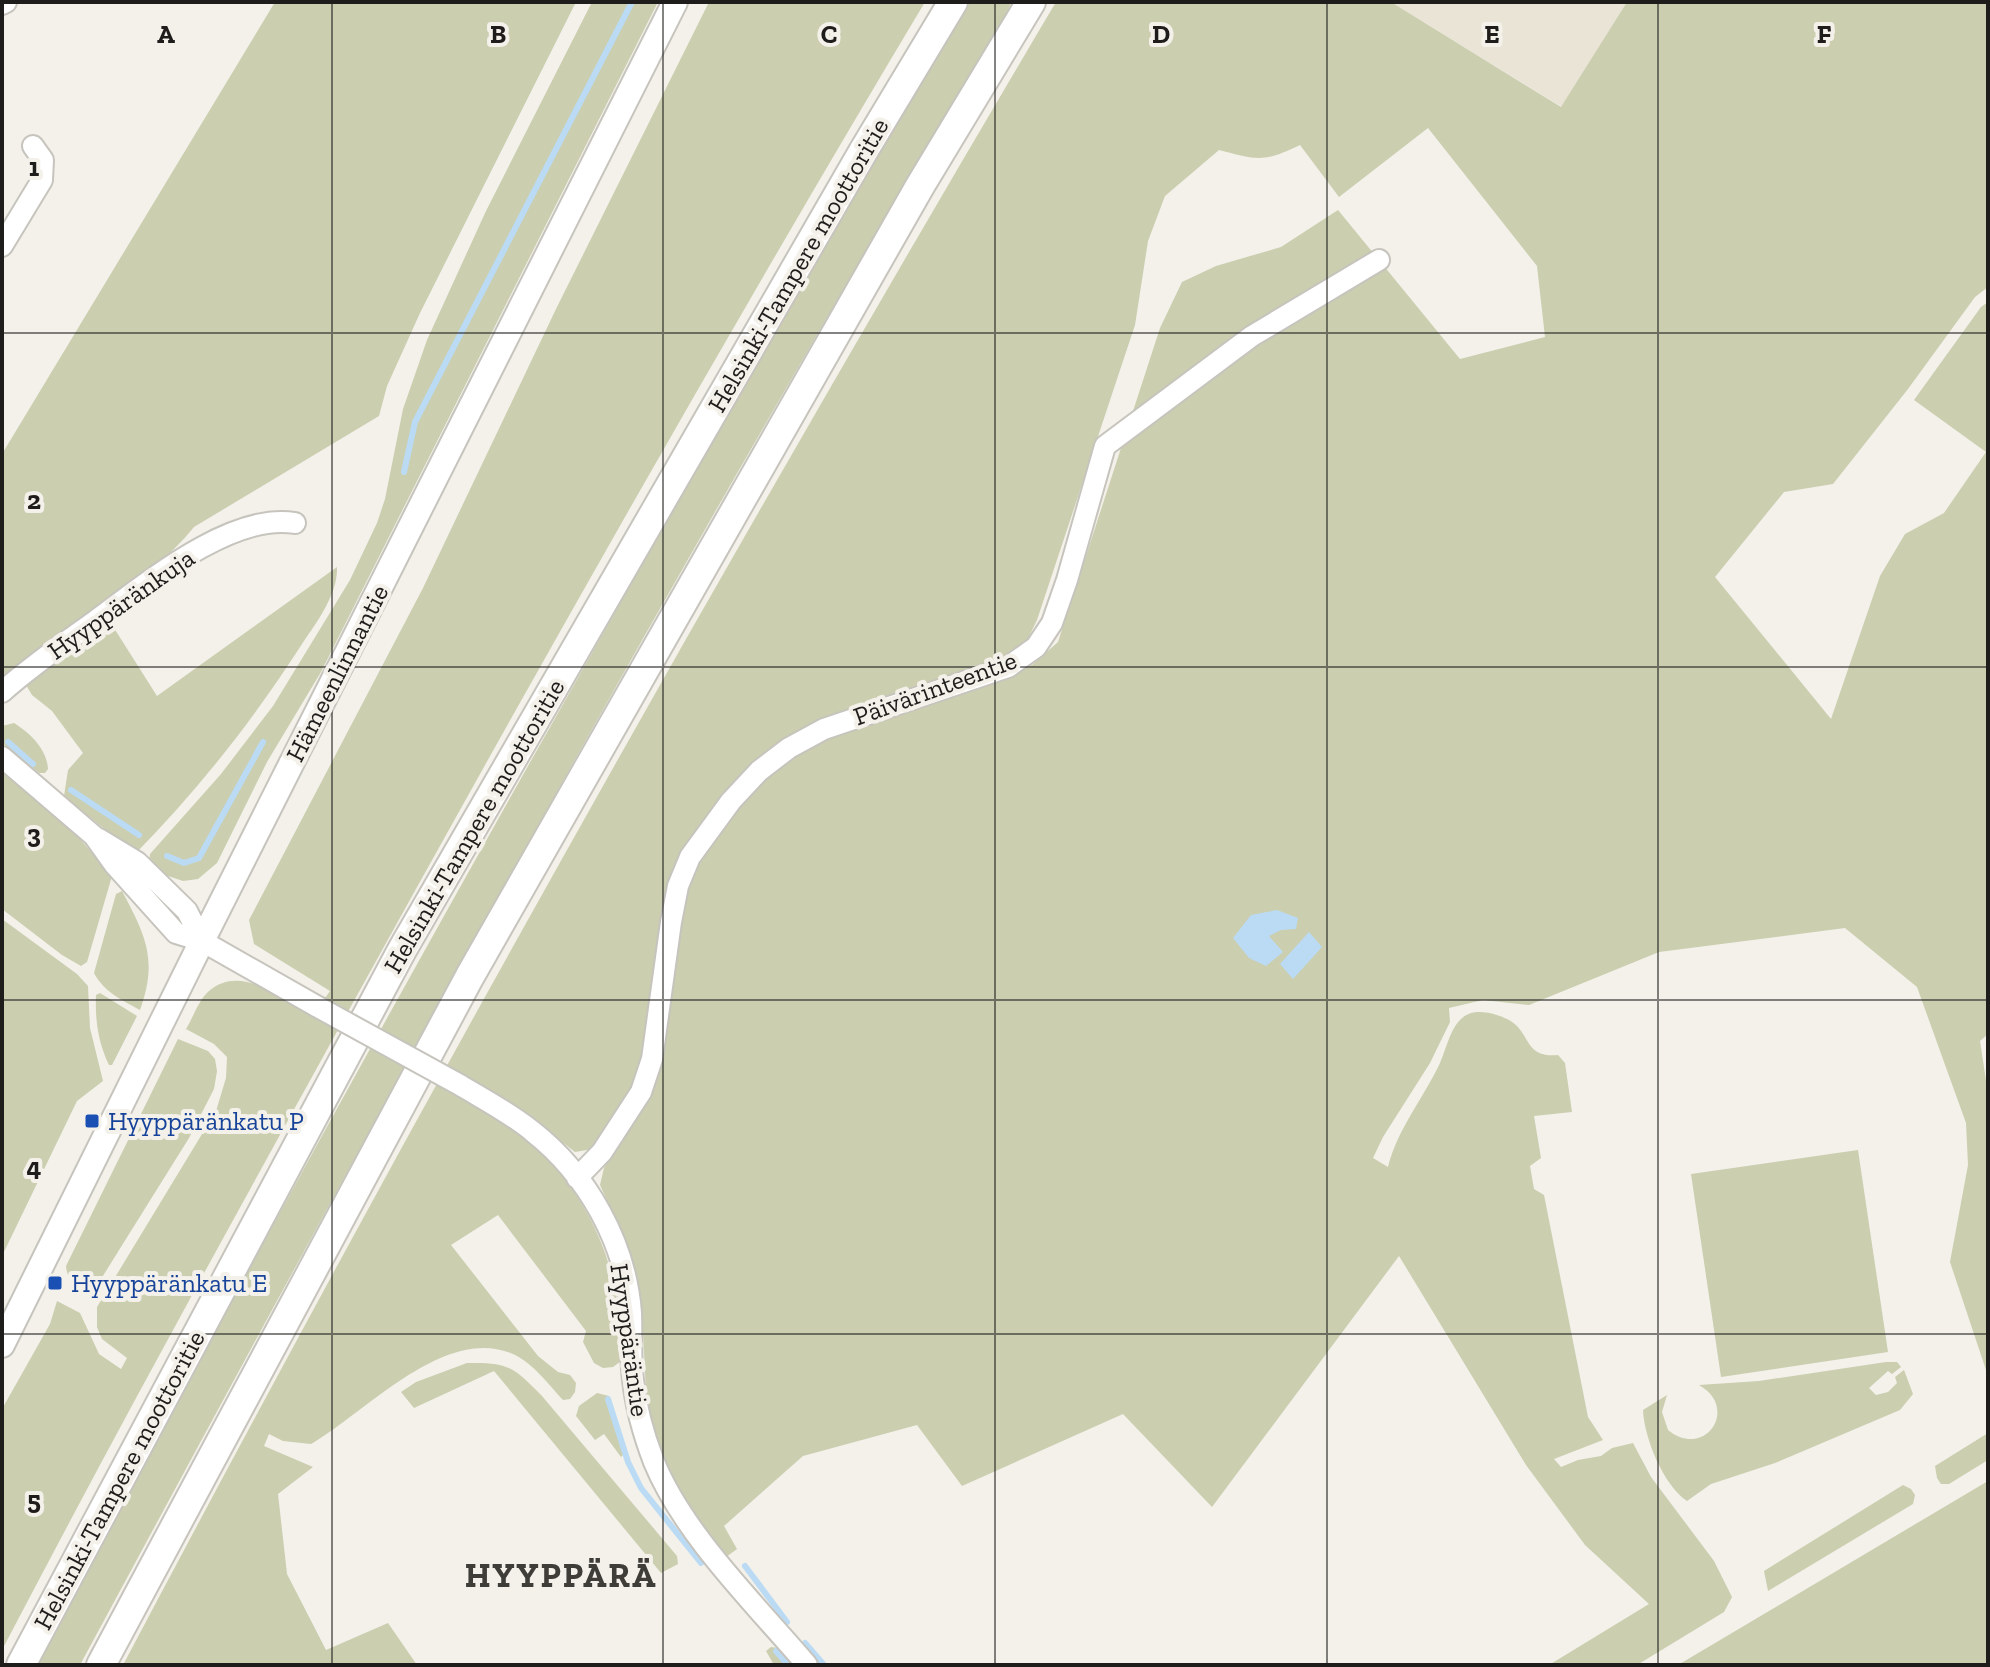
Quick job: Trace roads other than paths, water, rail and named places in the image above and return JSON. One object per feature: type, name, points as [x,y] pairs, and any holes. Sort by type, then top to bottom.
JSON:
[{"type":"highway","name":"Helsinki-Tampere moottoritie","points":[[21,1665],[402,950],[864,150],[953,2]]},
{"type":"highway","points":[[101,1665],[470,976],[920,186],[1031,2]]},
{"type":"main road","name":"Hämeenlinnantie","points":[[2,1345],[675,2]]},
{"type":"street","points":[[2,246],[42,180],[43,160],[33,146]]},
{"type":"street","name":"Päivärinteentie","points":[[577,1178],[602,1152],[641,1092],[652,1059],[678,886],[690,857],[731,801],[759,771],[789,748],[824,729],[1008,667],[1036,647],[1052,623],[1067,580],[1105,446],[1252,336],[1379,260]]},
{"type":"street","name":"Hyyppäränkuja","points":[[2,692],[29,668],[169,566],[240,531],[283,521],[295,523]]},
{"type":"street","points":[[2,757],[94,836],[137,862],[187,911],[202,941]]},
{"type":"street","name":"Hyyppäräntie","points":[[202,941],[460,1085],[534,1132],[562,1157],[611,1233],[620,1258],[631,1312],[633,1380],[638,1411],[662,1481],[697,1534],[807,1665]]},
{"type":"water","points":[[1277,910],[1298,918],[1296,929],[1281,930],[1269,936],[1283,952],[1266,966],[1249,958],[1233,938],[1251,915]]},
{"type":"water","points":[[1309,932],[1322,947],[1293,979],[1280,964]]},
{"type":"waterway","points":[[404,472],[415,422],[632,2]]},
{"type":"waterway","points":[[8,742],[33,764]]},
{"type":"waterway","points":[[167,856],[184,863],[199,858],[263,742]]},
{"type":"waterway","points":[[71,790],[139,835]]},
{"type":"waterway","points":[[608,1399],[628,1462],[641,1488],[701,1563]]},
{"type":"waterway","points":[[745,1566],[787,1622]]},
{"type":"waterway","points":[[805,1643],[824,1665]]},
{"type":"waterway","points":[[776,1651],[788,1665]]},
{"type":"place","name":"Hyyppäränkatu P","points":[[92,1121]]},
{"type":"place","name":"Hyyppäränkatu E","points":[[55,1283]]},
{"type":"district","name":"HYYPPÄRÄ","points":[[561,1575]]}]
